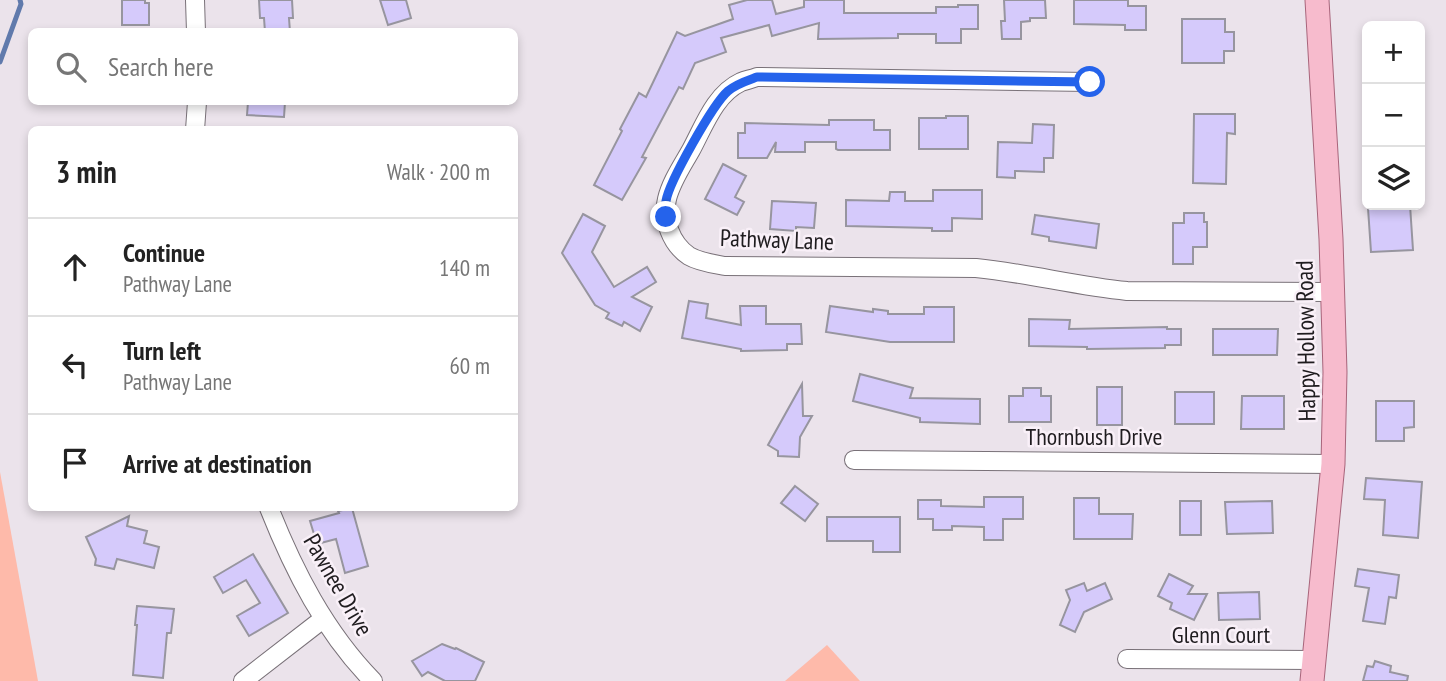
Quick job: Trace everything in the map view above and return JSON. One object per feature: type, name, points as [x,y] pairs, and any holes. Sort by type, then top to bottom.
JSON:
[{"type":"main road","name":"Happy Hollow Road","points":[[1313,670],[1333,464],[1335,372],[1317,0]]},
{"type":"street","points":[[195,0],[196,28]]},
{"type":"street","name":"Pathway Lane","points":[[1090,82],[757,77],[741,82],[716,104],[673,181],[666,200],[666,217],[671,234],[679,247],[691,257],[725,266],[976,268],[1127,291],[1333,292]]},
{"type":"street","points":[[195,126],[197,105]]},
{"type":"street","name":"Thornbush Drive","points":[[854,460],[1333,464]]},
{"type":"street","name":"Pawnee Drive","points":[[270,511],[323,619],[354,662],[373,681]]},
{"type":"street","points":[[243,681],[323,619]]},
{"type":"street","name":"Glenn Court","points":[[1127,659],[1313,670]]},
{"type":"shaded area","points":[[0,472],[38,681],[0,681]]},
{"type":"shaded area","points":[[827,645],[860,681],[785,681]]},
{"type":"building","points":[[122,0],[145,0],[145,3],[149,3],[149,25],[122,25]]},
{"type":"building","points":[[259,0],[292,0],[293,18],[289,18],[290,28],[265,28],[264,18],[260,18]]},
{"type":"building","points":[[380,0],[406,0],[411,18],[388,25]]},
{"type":"building","points":[[747,0],[772,0],[776,14],[804,7],[804,0],[844,0],[844,13],[936,13],[936,7],[978,5],[978,29],[961,29],[961,43],[936,43],[936,34],[898,34],[898,38],[818,39],[819,23],[772,36],[769,25],[721,38],[726,52],[695,63],[683,89],[679,87],[642,157],[646,158],[622,200],[594,185],[639,93],[646,97],[677,32],[685,36],[733,19],[729,5]]},
{"type":"building","points":[[1004,0],[1045,0],[1046,18],[1030,18],[1030,21],[1021,22],[1021,39],[1002,39]]},
{"type":"building","points":[[1074,0],[1128,0],[1128,6],[1146,6],[1146,30],[1125,30],[1125,25],[1074,24]]},
{"type":"building","points":[[1182,19],[1225,19],[1225,32],[1234,32],[1234,51],[1224,51],[1224,63],[1182,63]]},
{"type":"building","points":[[248,105],[285,105],[284,117],[247,115]]},
{"type":"building","points":[[1194,114],[1235,114],[1235,134],[1227,133],[1226,184],[1193,183]]},
{"type":"building","points":[[968,116],[968,149],[919,149],[919,118]]},
{"type":"building","points":[[829,120],[874,120],[874,130],[890,130],[890,150],[838,150],[836,142],[805,142],[805,152],[775,152],[776,142],[767,158],[738,158],[738,133],[745,133],[745,123],[829,125]]},
{"type":"building","points":[[1033,124],[1054,125],[1053,158],[1044,158],[1044,172],[1015,171],[1015,178],[997,177],[998,142],[1032,143]]},
{"type":"building","points":[[723,164],[746,176],[735,197],[744,202],[737,215],[705,199]]},
{"type":"building","points":[[933,190],[982,190],[982,219],[952,218],[952,231],[846,226],[846,200],[889,201],[890,192],[905,192],[905,201],[933,201]]},
{"type":"building","points":[[772,201],[816,203],[814,228],[796,227],[796,231],[770,229]]},
{"type":"building","points":[[1368,210],[1410,210],[1413,250],[1371,252]]},
{"type":"building","points":[[1184,213],[1204,213],[1204,222],[1207,222],[1207,247],[1193,247],[1193,264],[1173,264],[1173,223],[1184,223]]},
{"type":"building","points":[[583,214],[605,226],[592,252],[614,287],[647,267],[656,282],[632,297],[652,307],[640,331],[624,322],[622,326],[606,318],[609,313],[595,305],[562,253]]},
{"type":"building","points":[[1035,215],[1099,224],[1096,248],[1049,241],[1049,237],[1032,234]]},
{"type":"building","points":[[689,301],[708,304],[706,318],[741,325],[740,306],[766,306],[766,324],[801,324],[802,344],[787,344],[787,350],[741,351],[682,338]]},
{"type":"building","points":[[830,306],[873,312],[873,309],[888,311],[888,314],[924,314],[924,307],[954,307],[954,342],[890,342],[826,332]]},
{"type":"building","points":[[1029,319],[1070,320],[1069,329],[1181,329],[1181,345],[1165,345],[1165,348],[1087,349],[1029,346]]},
{"type":"building","points":[[1213,329],[1278,329],[1277,355],[1213,355]]},
{"type":"building","points":[[860,374],[913,388],[910,398],[980,399],[980,424],[920,422],[920,418],[853,401]]},
{"type":"building","points":[[802,384],[803,416],[812,416],[800,437],[799,457],[778,456],[778,451],[768,445]]},
{"type":"building","points":[[1097,387],[1122,387],[1122,425],[1097,425]]},
{"type":"building","points":[[1023,388],[1041,388],[1041,396],[1051,396],[1051,422],[1009,422],[1009,396],[1023,396]]},
{"type":"building","points":[[1175,392],[1214,392],[1214,424],[1175,424]]},
{"type":"building","points":[[1242,396],[1284,396],[1284,429],[1241,429]]},
{"type":"building","points":[[1376,401],[1414,401],[1414,427],[1404,428],[1404,441],[1376,441]]},
{"type":"building","points":[[1366,478],[1422,482],[1418,538],[1383,535],[1385,500],[1364,499]]},
{"type":"building","points":[[795,486],[818,504],[805,521],[781,503]]},
{"type":"building","points":[[984,497],[1023,497],[1023,519],[1003,519],[1003,540],[984,540],[984,527],[952,526],[952,530],[933,530],[933,519],[918,519],[918,500],[941,500],[941,506],[984,507]]},
{"type":"building","points":[[1074,498],[1099,498],[1099,514],[1133,514],[1132,539],[1074,539]]},
{"type":"building","points":[[1180,501],[1201,501],[1201,535],[1180,535]]},
{"type":"building","points":[[1272,501],[1273,533],[1227,534],[1225,502]]},
{"type":"building","points":[[338,511],[353,511],[368,566],[345,573],[336,539],[317,544],[310,521],[339,513]]},
{"type":"building","points":[[129,516],[127,526],[147,531],[144,543],[159,547],[154,568],[117,559],[114,569],[95,565],[96,559],[86,537]]},
{"type":"building","points":[[827,517],[900,517],[900,552],[873,552],[873,541],[827,541]]},
{"type":"building","points":[[253,554],[288,613],[249,636],[237,616],[260,603],[246,580],[223,593],[214,577]]},
{"type":"building","points":[[1358,569],[1399,575],[1396,598],[1389,597],[1385,624],[1363,621],[1369,588],[1355,586]]},
{"type":"building","points":[[1169,574],[1193,586],[1188,594],[1207,594],[1194,620],[1170,609],[1172,603],[1158,596]]},
{"type":"building","points":[[1084,583],[1087,591],[1105,583],[1112,599],[1084,612],[1075,632],[1060,625],[1070,600],[1066,590]]},
{"type":"building","points":[[1259,592],[1260,619],[1219,620],[1218,593]]},
{"type":"building","points":[[137,606],[174,609],[171,633],[167,633],[163,678],[133,675]]},
{"type":"building","points":[[442,644],[484,662],[475,681],[445,681],[428,672],[422,676],[412,661]]},
{"type":"building","points":[[1375,661],[1391,666],[1390,672],[1408,676],[1407,681],[1363,681],[1367,666],[1373,667]]},
{"type":"waterway","points":[[0,62],[21,4],[20,0]]},
{"type":"route","points":[[666,217],[666,200],[673,181],[716,104],[741,82],[757,77],[1090,82]]}]
